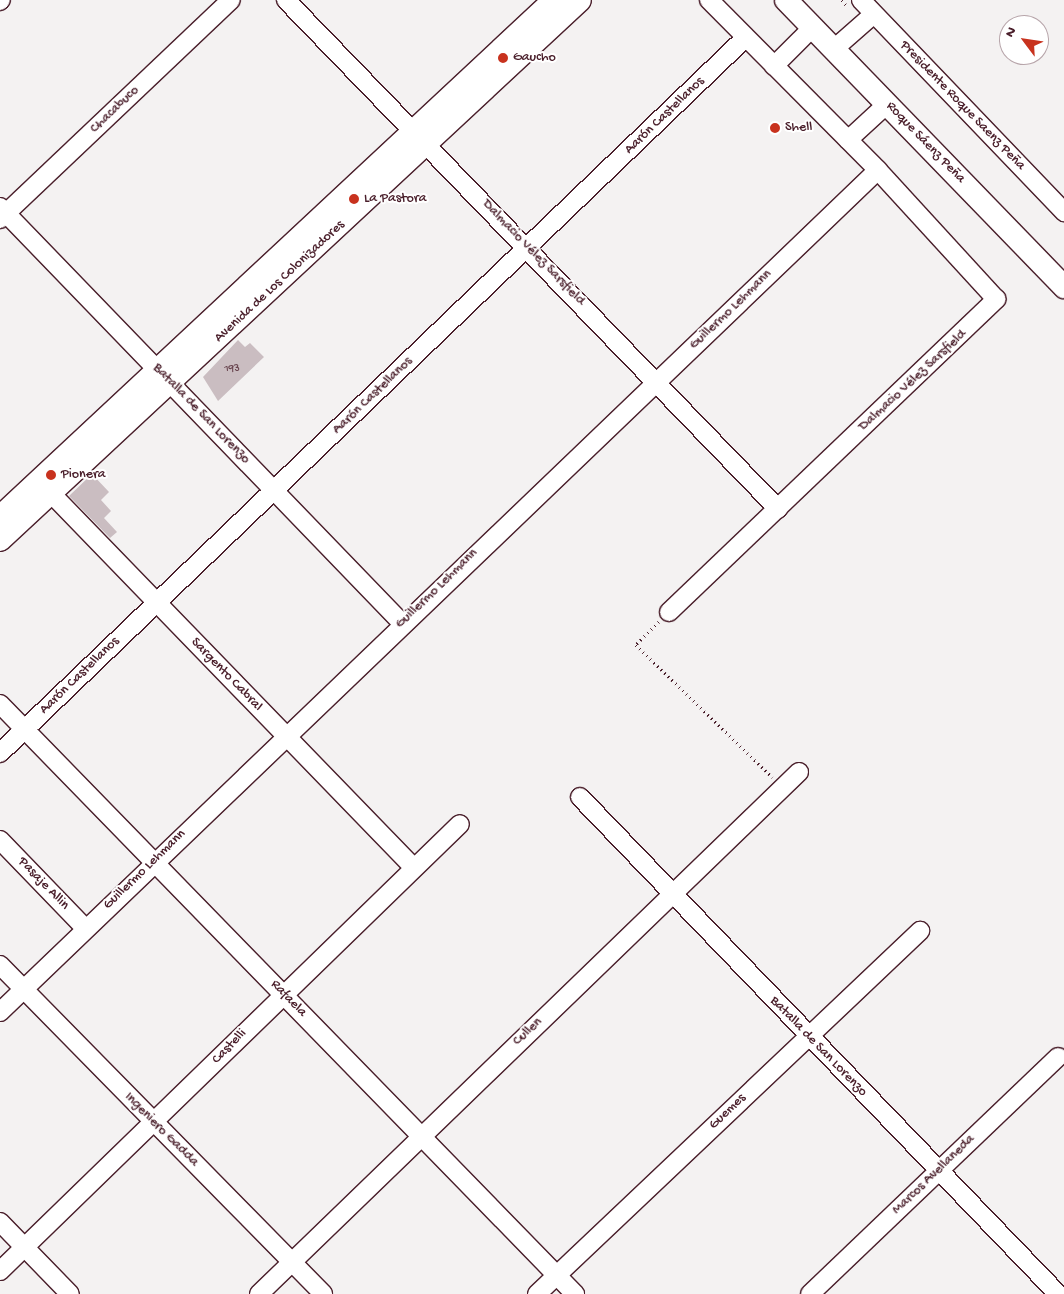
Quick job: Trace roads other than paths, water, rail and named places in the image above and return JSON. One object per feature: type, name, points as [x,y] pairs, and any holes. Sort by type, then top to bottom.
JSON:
[{"type":"main road","name":"Avenida de Los Colonizadores","points":[[0,540],[46,487],[166,377],[421,136],[554,0]]},
{"type":"main road","name":"Avenida de Los Colonizadores","points":[[421,136],[580,0]]},
{"type":"main road","name":"Roque Sáenz Peña","points":[[786,0],[1064,287]]},
{"type":"main road","name":"Avenida de Los Colonizadores","points":[[0,517],[46,487]]},
{"type":"street","name":"Chacabuco","points":[[2,213],[231,0]]},
{"type":"street","name":"Dalmacio Vélez Sarsfield","points":[[286,0],[421,136],[778,509]]},
{"type":"street","points":[[709,0],[878,170]]},
{"type":"street","name":"Presidente Roque Saenz Peña","points":[[861,0],[1064,212]]},
{"type":"street","points":[[834,49],[874,14]]},
{"type":"street","points":[[774,66],[813,27]]},
{"type":"street","name":"Aarón Castellanos","points":[[0,753],[529,248],[745,38]]},
{"type":"street","points":[[848,140],[888,104]]},
{"type":"street","name":"Dalmacio Vélez Sarsfield","points":[[669,612],[991,307],[996,299],[993,291],[878,170]]},
{"type":"street","name":"Guillermo Lehmann","points":[[0,1012],[151,863],[402,622],[878,170]]},
{"type":"street","name":"Batalla de San Lorenzo","points":[[2,213],[166,377],[402,622]]},
{"type":"street","name":"Sargento Cabral","points":[[46,487],[284,736],[413,867]]},
{"type":"street","name":"Rafaela","points":[[0,704],[151,863],[282,993],[419,1136],[576,1294]]},
{"type":"street","name":"Cullen","points":[[259,1294],[419,1136],[673,896],[799,772]]},
{"type":"street","name":"Batalla de San Lorenzo","points":[[580,797],[807,1036],[1058,1294]]},
{"type":"street","name":"Castelli","points":[[0,1271],[155,1124],[282,993],[460,824]]},
{"type":"street","name":"Pasaje Allin","points":[[0,840],[85,928]]},
{"type":"street","name":"Guemes","points":[[537,1294],[807,1036],[920,931]]},
{"type":"street","name":"Ingeniero Gadda","points":[[0,965],[323,1294]]},
{"type":"street","name":"Marcos Avellaneda","points":[[810,1294],[1058,1057]]},
{"type":"street","points":[[0,1222],[70,1294]]},
{"type":"place","name":"Gaucho","points":[[503,58]]},
{"type":"place","name":"Shell","points":[[775,128]]},
{"type":"place","name":"La Pastora","points":[[354,199]]},
{"type":"place","name":"Pionera","points":[[51,475]]}]
